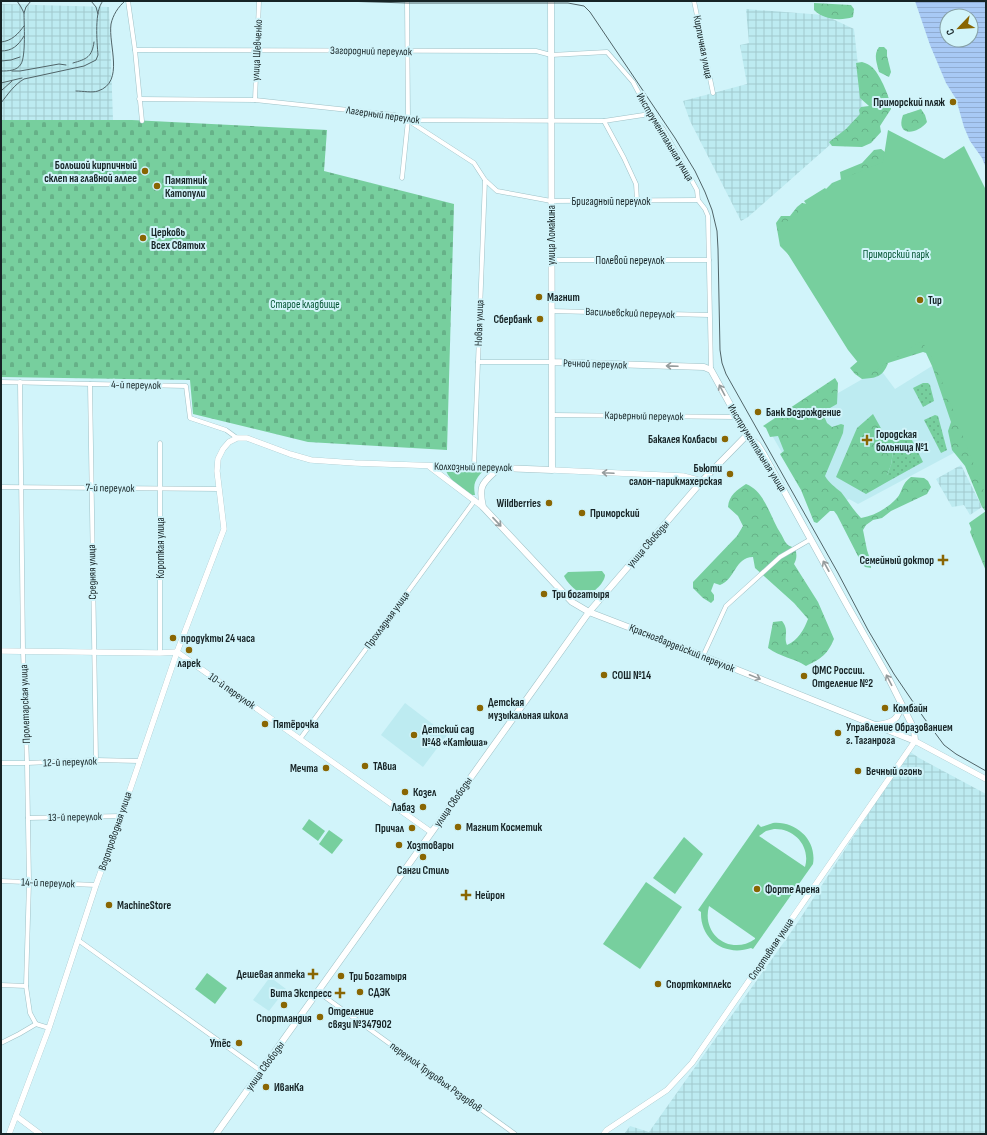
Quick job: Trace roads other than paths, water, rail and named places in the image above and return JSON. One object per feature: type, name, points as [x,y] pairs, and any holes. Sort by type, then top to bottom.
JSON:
[{"type":"main road","name":"улица Ломакина","points":[[551,1],[552,470]]},
{"type":"main road","name":"Речной переулок","points":[[551,362],[704,367],[711,370]]},
{"type":"main road","name":"Инструментальная улица","points":[[711,370],[747,435],[758,445],[763,453],[884,669],[914,729],[915,741]]},
{"type":"main road","name":"улица Свободы","points":[[216,1134],[588,612],[702,481],[747,435]]},
{"type":"main road","name":"Колхозный переулок","points":[[499,468],[552,470]]},
{"type":"main road","points":[[483,507],[480,492],[485,480],[499,468]]},
{"type":"main road","name":"Красногвардейский переулок","points":[[483,507],[572,602],[588,612],[703,656],[915,741]]},
{"type":"main road","points":[[875,725],[886,724],[896,719],[900,711],[900,700]]},
{"type":"street","points":[[128,1],[135,50],[142,121]]},
{"type":"street","name":"улица Шевченко","points":[[254,100],[260,1]]},
{"type":"street","points":[[402,178],[408,120],[407,1]]},
{"type":"street","name":"Кирпичная улица","points":[[694,1],[713,93]]},
{"type":"street","name":"Загородний переулок","points":[[135,50],[536,51],[551,55],[607,52]]},
{"type":"street","name":"Инструментальная улица","points":[[607,52],[633,82],[650,114],[663,129],[680,157],[697,190],[698,200],[706,209],[708,216],[711,370]]},
{"type":"street","name":"Лагерный переулок","points":[[139,99],[254,100],[395,115],[408,120],[604,121],[650,114]]},
{"type":"street","name":"Бригадный переулок","points":[[408,120],[474,163],[485,180],[497,191],[551,201],[698,200]]},
{"type":"street","points":[[604,121],[636,184],[637,200]]},
{"type":"street","name":"Новая улица","points":[[474,466],[485,180]]},
{"type":"street","name":"Полевой переулок","points":[[551,260],[709,260]]},
{"type":"street","name":"Васильевский переулок","points":[[551,311],[709,315]]},
{"type":"street","name":"Речной переулок","points":[[478,362],[551,362]]},
{"type":"street","name":"4-й переулок","points":[[1,382],[186,386],[190,418],[226,430],[237,438]]},
{"type":"street","name":"Пролетарская улица","points":[[20,382],[23,651],[29,882],[26,986],[30,1013],[36,1024]]},
{"type":"street","name":"Средняя улица","points":[[90,384],[93,652],[96,760]]},
{"type":"street","name":"Карьерный переулок","points":[[552,415],[736,417]]},
{"type":"street","points":[[219,489],[217,471],[218,459],[223,449],[229,442],[237,438]]},
{"type":"street","name":"Колхозный переулок","points":[[237,438],[246,438],[311,460],[499,468]]},
{"type":"street","name":"Короткая улица","points":[[160,443],[160,653]]},
{"type":"street","name":"Красногвардейский переулок","points":[[430,466],[483,507]]},
{"type":"street","name":"Колхозный переулок","points":[[552,470],[683,476],[702,481]]},
{"type":"street","name":"7-й переулок","points":[[1,487],[219,489]]},
{"type":"street","name":"Водопроводная улица","points":[[9,1134],[49,1028],[96,885],[177,652],[224,529],[219,489]]},
{"type":"street","name":"Прохладная улица","points":[[300,739],[475,500]]},
{"type":"street","points":[[703,656],[726,606],[780,557],[811,539]]},
{"type":"street","points":[[1,651],[177,652]]},
{"type":"street","name":"10-й переулок","points":[[177,652],[431,832]]},
{"type":"street","points":[[915,741],[986,780]]},
{"type":"street","name":"Спортивная улица","points":[[604,1134],[607,1130],[667,1090],[692,1063],[915,741]]},
{"type":"street","name":"12-й переулок","points":[[1,763],[96,760],[139,761]]},
{"type":"street","name":"13-й переулок","points":[[28,818],[121,816]]},
{"type":"street","name":"14-й переулок","points":[[1,881],[96,885]]},
{"type":"street","points":[[78,940],[261,1071]]},
{"type":"street","points":[[1,985],[26,986]]},
{"type":"street","name":"переулок Трудовых Резервов","points":[[318,992],[515,1134]]},
{"type":"street","points":[[1,1043],[36,1024],[49,1028]]},
{"type":"street","points":[[16,1116],[40,1134]]},
{"type":"tram line","points":[[17,1],[24,13]]},
{"type":"tram line","points":[[1,71],[15,69],[23,60],[24,13],[26,7],[31,1]]},
{"type":"tram line","points":[[91,1],[96,7],[98,14]]},
{"type":"tram line","points":[[1,103],[14,87],[24,79],[84,66],[96,60],[98,55],[97,19],[98,11],[103,1]]},
{"type":"tram line","points":[[76,91],[96,92],[106,86],[111,80],[114,62],[111,24],[116,11],[125,1]]},
{"type":"tram line","points":[[342,1],[407,3],[568,3],[584,6],[590,12],[675,138],[695,171],[712,210],[717,231],[720,350],[722,363],[726,374],[894,674],[944,745],[956,754],[986,771]]},
{"type":"tram line","points":[[1,42],[12,39],[24,26]]},
{"type":"tram line","points":[[1,51],[14,47],[24,36]]},
{"type":"tram line","points":[[73,63],[88,57],[92,51],[94,42]]},
{"type":"tram line","points":[[1,61],[20,57]]},
{"type":"tram line","points":[[12,71],[59,64],[66,65]]},
{"type":"tram line","points":[[1,83],[22,78]]},
{"type":"tram line","points":[[1,91],[12,81]]},
{"type":"place","name":"Приморский пляж","points":[[953,102]]},
{"type":"place","name":"Большой кирпичный склеп на главной аллее","points":[[145,171]]},
{"type":"place","name":"Памятник Катопули","points":[[157,186]]},
{"type":"place","name":"Церковь Всех Святых","points":[[143,238]]},
{"type":"place","name":"Магнит","points":[[539,297]]},
{"type":"place","name":"Тир","points":[[920,300]]},
{"type":"place","name":"Сбербанк","points":[[540,319]]},
{"type":"place","name":"Банк Возрождение","points":[[758,412]]},
{"type":"place","name":"Бакалея Колбасы","points":[[725,439]]},
{"type":"place","name":"Городская больница №1","points":[[867,440]]},
{"type":"place","name":"Бьюти салон-парикмахерская","points":[[730,474]]},
{"type":"place","name":"Wildberries","points":[[549,503]]},
{"type":"place","name":"Приморский","points":[[582,513]]},
{"type":"place","name":"Семейный доктор","points":[[943,560]]},
{"type":"place","name":"Три богатыря","points":[[544,594]]},
{"type":"place","name":"продукты 24 часа","points":[[173,638]]},
{"type":"place","name":"ларек","points":[[189,650]]},
{"type":"place","name":"СОШ №14","points":[[604,675]]},
{"type":"place","name":"ФМС России. Отделение №2","points":[[804,676]]},
{"type":"place","name":"Детская музыкальная школа","points":[[480,708]]},
{"type":"place","name":"Комбайн","points":[[885,708]]},
{"type":"place","name":"Пятёрочка","points":[[265,724]]},
{"type":"place","name":"Управление Образованием г. Таганрога","points":[[838,733]]},
{"type":"place","name":"Детский сад №48 «Катюша»","points":[[414,735]]},
{"type":"place","name":"ТАвиа","points":[[365,766]]},
{"type":"place","name":"Мечта","points":[[326,768]]},
{"type":"place","name":"Вечный огонь","points":[[858,771]]},
{"type":"place","name":"Козел","points":[[405,792]]},
{"type":"place","name":"Лабаз","points":[[423,807]]},
{"type":"place","name":"Магнит Косметик","points":[[458,827]]},
{"type":"place","name":"Причал","points":[[412,828]]},
{"type":"place","name":"Хозтовары","points":[[399,845]]},
{"type":"place","name":"Санги Стиль","points":[[423,857]]},
{"type":"place","name":"Форте Арена","points":[[757,889]]},
{"type":"place","name":"Нейрон","points":[[466,895]]},
{"type":"place","name":"MachineStore","points":[[109,905]]},
{"type":"place","name":"Дешевая аптека","points":[[313,974]]},
{"type":"place","name":"Три Богатыря","points":[[341,976]]},
{"type":"place","name":"Спорткомплекс","points":[[658,984]]},
{"type":"place","name":"СДЭК","points":[[360,992]]},
{"type":"place","name":"Вита Экспресс","points":[[340,993]]},
{"type":"place","name":"Спортландия","points":[[284,1005]]},
{"type":"place","name":"Отделение связи №347902","points":[[320,1017]]},
{"type":"place","name":"Утёс","points":[[239,1043]]},
{"type":"place","name":"ИванКа","points":[[266,1087]]},
{"type":"park label","name":"Приморский парк","points":[[896,254]]},
{"type":"park label","name":"Старое кладбище","points":[[305,304]]}]
